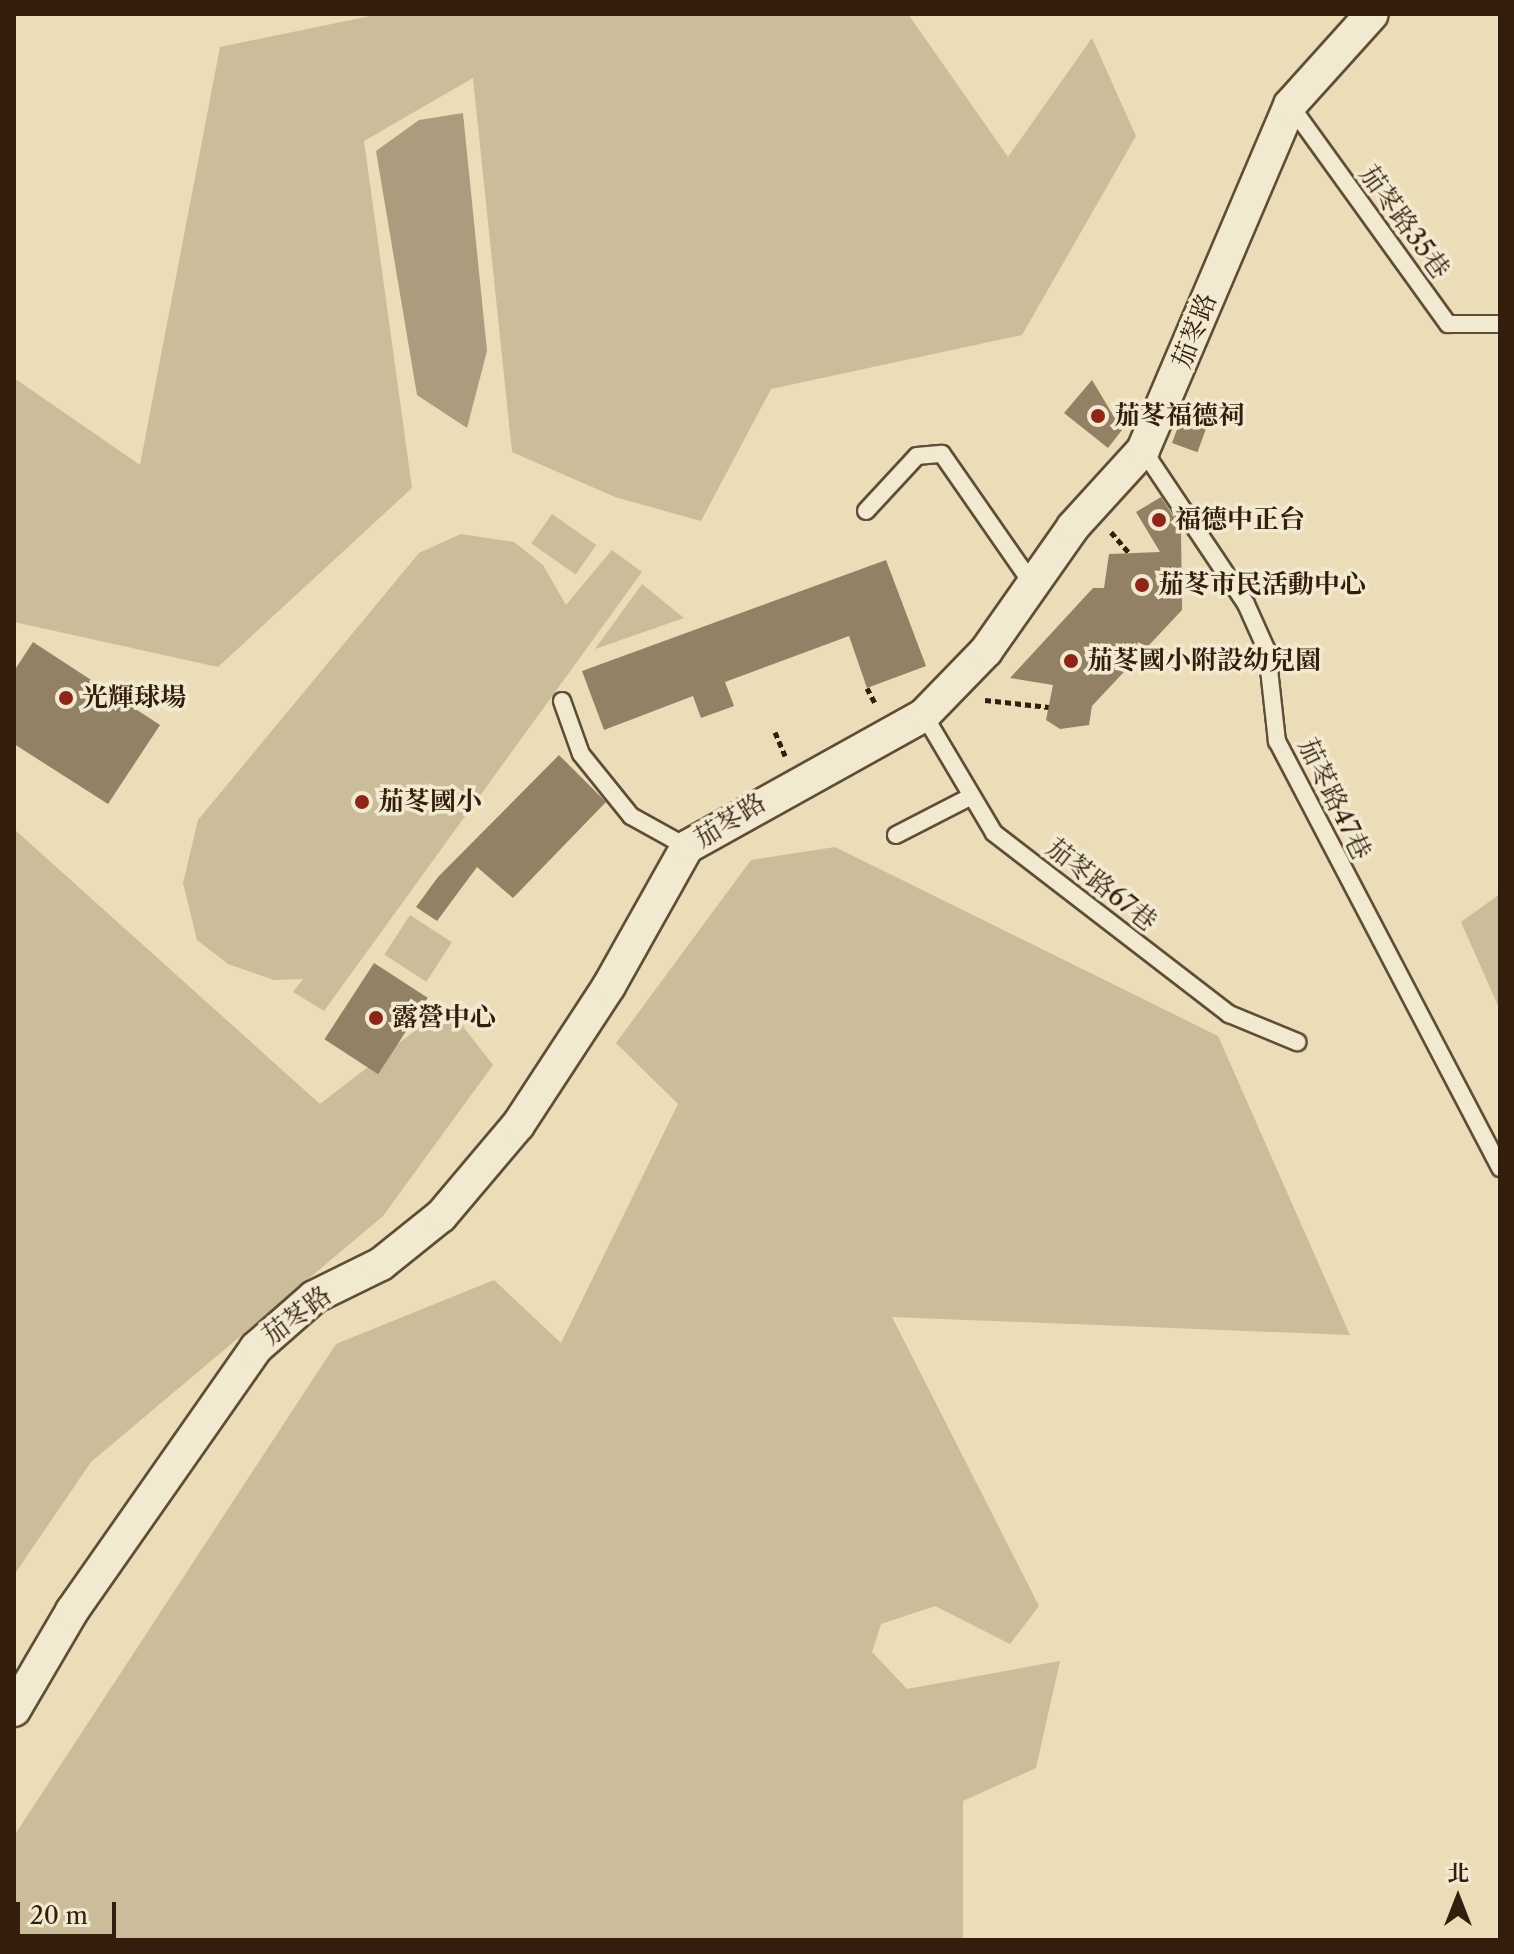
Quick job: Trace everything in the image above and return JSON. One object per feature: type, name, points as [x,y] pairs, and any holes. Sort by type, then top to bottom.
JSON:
[{"type":"street","name":"茄苳路","points":[[14,1710],[72,1611],[256,1348],[314,1297],[381,1264],[441,1216],[518,1125],[609,986],[687,847],[924,715],[986,651],[1031,582],[1143,450],[1290,105],[1369,15]]},
{"type":"lane","name":"茄苳路35巷","points":[[1290,105],[1448,324],[1500,324]]},
{"type":"lane","name":"茄苳路47巷","points":[[1143,450],[1246,604],[1267,651],[1277,741],[1500,1168]]},
{"type":"lane","points":[[866,511],[917,456],[942,454],[1031,582]]},
{"type":"lane","points":[[562,701],[581,754],[631,816],[687,847]]},
{"type":"lane","name":"茄苳路67巷","points":[[924,715],[994,833],[1229,1014],[1297,1042]]},
{"type":"lane","points":[[896,835],[972,796]]},
{"type":"path","points":[[1108,529],[1129,553]]},
{"type":"path","points":[[958,680],[986,701],[1049,707]]},
{"type":"shaded area","points":[[380,14],[908,14],[1008,157],[1092,38],[1136,136],[1022,335],[771,389],[701,521],[615,497],[512,452],[473,78],[364,141],[412,488],[218,667],[14,622],[14,378],[140,465],[220,47]]},
{"type":"shaded area","points":[[463,113],[487,351],[467,428],[417,395],[376,151],[419,120]]},
{"type":"shaded area","points":[[552,514],[596,545],[576,574],[531,543]]},
{"type":"shaded area","points":[[461,534],[514,542],[543,565],[566,605],[612,550],[642,572],[324,1011],[293,992],[303,979],[274,980],[228,964],[197,940],[183,883],[198,820],[419,553]]},
{"type":"shaded area","points":[[642,584],[684,618],[595,649]]},
{"type":"shaded area","points":[[14,829],[320,1104],[447,1006],[493,1065],[383,1216],[91,1462],[14,1575]]},
{"type":"shaded area","points":[[835,847],[1218,1036],[1350,1335],[892,1317],[1039,1606],[1010,1644],[935,1606],[881,1624],[872,1652],[907,1689],[1060,1661],[1036,1768],[963,1801],[963,1940],[14,1940],[14,1836],[336,1344],[494,1280],[561,1343],[678,1104],[616,1043],[751,860]]},
{"type":"shaded area","points":[[1500,894],[1500,1010],[1461,922]]},
{"type":"shaded area","points":[[410,915],[452,942],[426,982],[384,954]]},
{"type":"building","name":"茄苳福德祠","points":[[1092,380],[1122,430],[1108,448],[1064,413]]},
{"type":"building","points":[[1183,413],[1208,422],[1197,452],[1172,443]]},
{"type":"building","points":[[1161,497],[1181,528],[1182,610],[1092,706],[1089,725],[1060,729],[1046,720],[1053,685],[1010,678],[1093,588],[1104,588],[1109,554],[1160,552],[1136,512]]},
{"type":"building","points":[[886,560],[926,666],[867,688],[849,636],[725,682],[734,706],[701,718],[693,696],[604,730],[582,671]]},
{"type":"building","name":"光輝球場","points":[[33,642],[160,725],[108,804],[14,744],[14,671]]},
{"type":"building","points":[[559,755],[606,802],[513,898],[477,867],[437,921],[416,907],[438,877]]},
{"type":"building","name":"露營中心","points":[[374,963],[428,998],[378,1074],[324,1039]]},
{"type":"place","name":"茄苳福德祠","points":[[1098,416]]},
{"type":"place","name":"福德中正台","points":[[1159,520]]},
{"type":"place","name":"茄苳市民活動中心","points":[[1142,585]]},
{"type":"place","name":"茄苳國小附設幼兒園","points":[[1071,661]]},
{"type":"place","name":"光輝球場","points":[[66,698]]},
{"type":"place","name":"茄苳國小","points":[[362,802]]},
{"type":"place","name":"露營中心","points":[[376,1018]]}]
